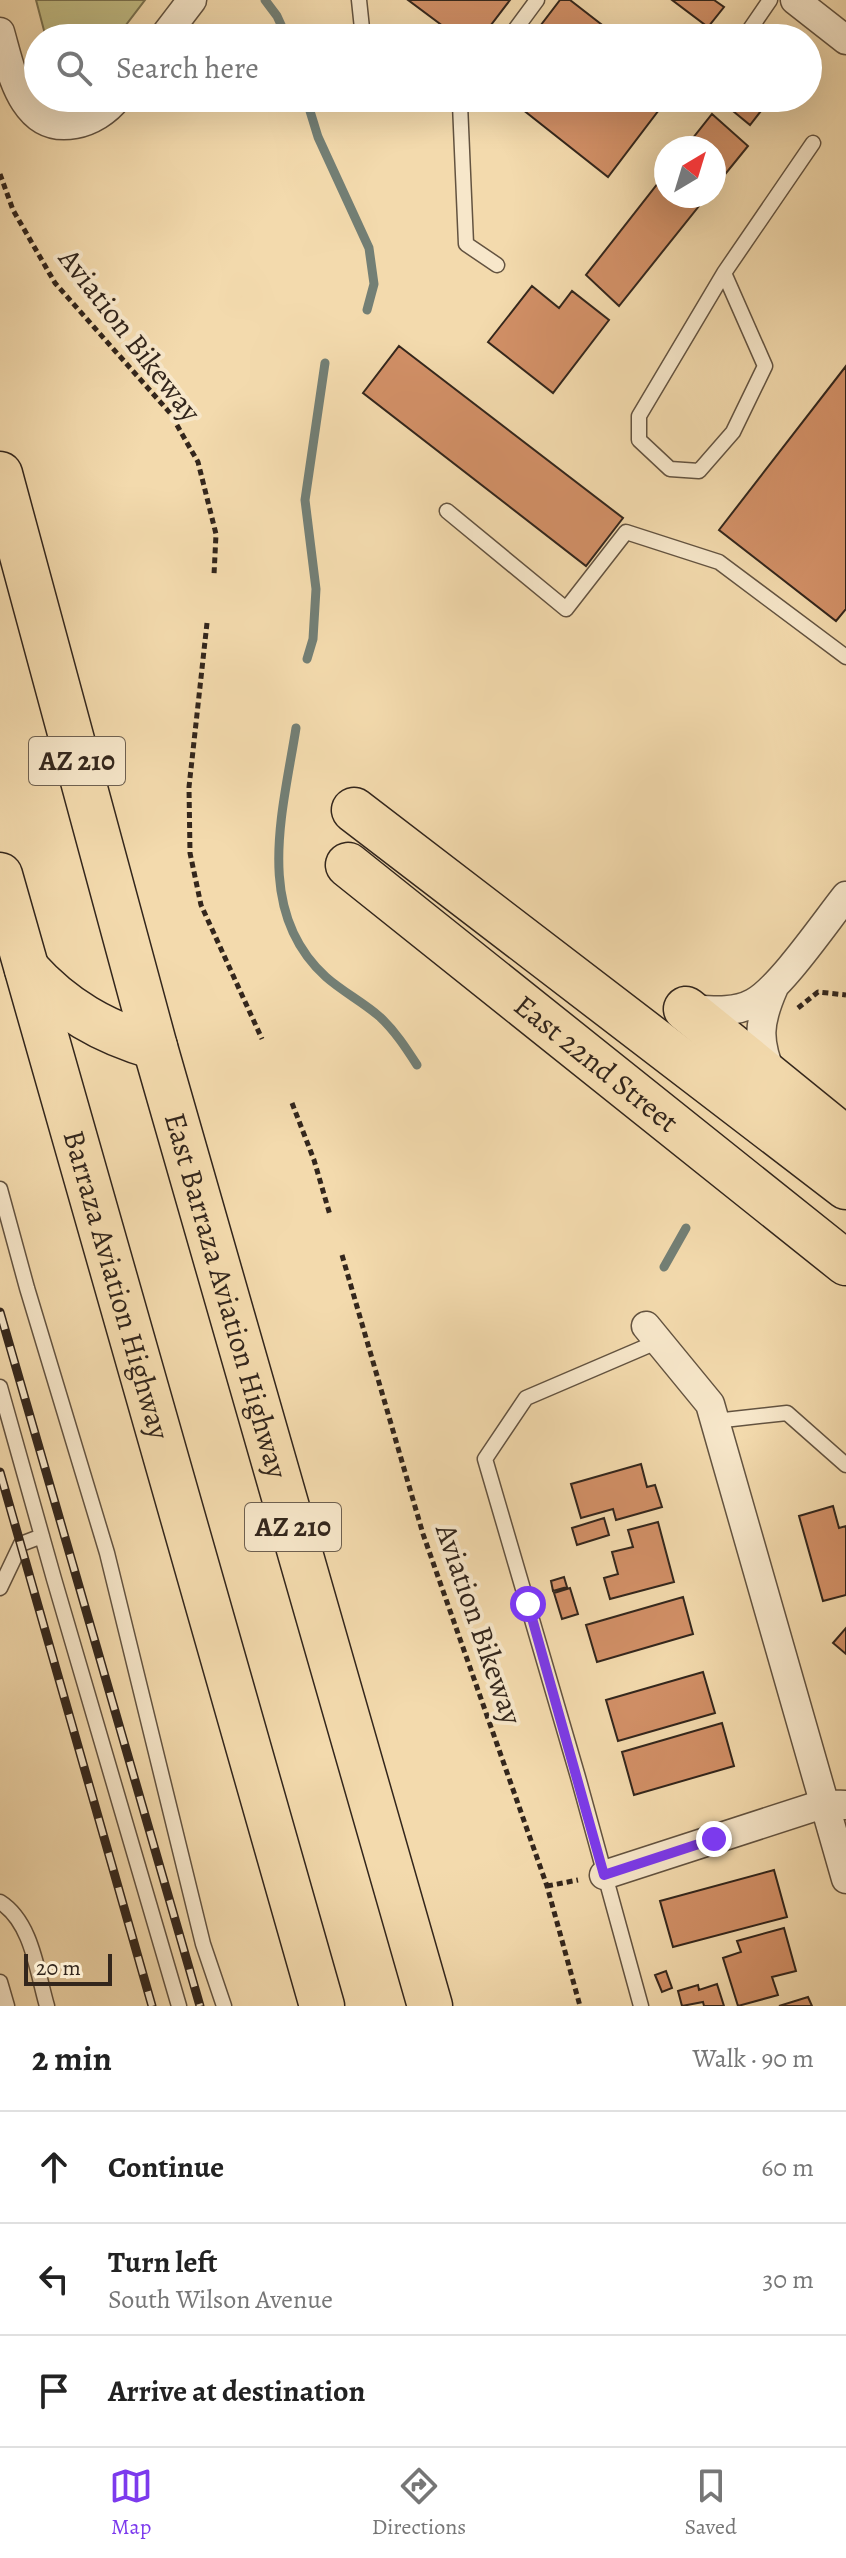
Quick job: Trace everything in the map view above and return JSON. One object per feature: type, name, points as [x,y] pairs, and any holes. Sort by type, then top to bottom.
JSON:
[{"type":"main road","name":"AZ 210","points":[[0,474],[155,1047]]},
{"type":"main road","name":"East 22nd Street","points":[[354,810],[846,1187]]},
{"type":"main road","name":"East 22nd Street","points":[[348,865],[846,1263]]},
{"type":"main road","name":"Barraza Aviation Highway","points":[[0,875],[322,2006]]},
{"type":"main road","points":[[27,969],[48,992],[83,1018],[120,1037],[155,1047]]},
{"type":"main road","points":[[686,1009],[846,1139]]},
{"type":"main road","name":"East Barraza Aviation Highway","points":[[155,1047],[430,2006]]},
{"type":"street","points":[[174,24],[192,0]]},
{"type":"street","points":[[795,0],[846,40]]},
{"type":"street","points":[[0,32],[17,90],[24,98]]},
{"type":"street","points":[[36,112],[46,124],[61,127],[87,122],[100,112]]},
{"type":"street","points":[[774,1081],[760,1048],[765,1006],[775,986],[846,896]]},
{"type":"street","points":[[686,1009],[722,1011],[753,1004],[775,986]]},
{"type":"street","points":[[652,1334],[710,1404],[835,1804],[846,1879]]},
{"type":"street","points":[[604,1875],[835,1804]]},
{"type":"lane","points":[[359,0],[362,24]]},
{"type":"lane","points":[[519,24],[537,0]]},
{"type":"lane","points":[[754,24],[770,0]]},
{"type":"lane","points":[[460,112],[466,244],[497,265]]},
{"type":"lane","points":[[724,273],[765,366],[733,432],[699,471],[670,469],[639,440],[639,416],[724,273],[813,143]]},
{"type":"lane","points":[[447,511],[566,609],[626,532],[719,562],[846,657]]},
{"type":"lane","points":[[0,1189],[107,1553],[196,1916],[224,2006]]},
{"type":"lane","points":[[641,2006],[485,1459],[526,1398],[652,1334]]},
{"type":"lane","points":[[0,1387],[179,2006]]},
{"type":"lane","points":[[715,1421],[787,1413],[846,1465]]},
{"type":"lane","points":[[0,1588],[21,1544],[42,1536]]},
{"type":"lane","points":[[0,1902],[14,1911],[28,1939],[47,2006]]},
{"type":"lane","points":[[0,1982],[7,2006]]},
{"type":"path","name":"Aviation Bikeway","points":[[0,174],[13,210],[55,283],[170,413],[198,462],[216,534],[214,575]]},
{"type":"path","points":[[207,623],[189,787],[190,853],[201,905],[262,1039]]},
{"type":"path","points":[[793,1014],[818,992],[846,995]]},
{"type":"path","points":[[292,1103],[314,1160],[330,1215]]},
{"type":"path","name":"Aviation Bikeway","points":[[342,1255],[423,1534],[547,1886],[580,2006]]},
{"type":"shaded area","points":[[36,0],[145,0],[127,24],[42,24]]},
{"type":"building","points":[[408,0],[510,0],[492,24],[440,24]]},
{"type":"building","points":[[560,0],[570,0],[601,24],[542,24]]},
{"type":"building","points":[[672,0],[714,0],[724,7],[710,24],[704,24]]},
{"type":"building","points":[[526,112],[657,112],[608,177]]},
{"type":"building","points":[[734,112],[760,112],[750,125]]},
{"type":"building","points":[[712,114],[748,146],[726,173],[726,136],[695,136]]},
{"type":"building","points":[[654,188],[654,208],[697,208],[619,306],[586,275]]},
{"type":"building","points":[[532,286],[559,308],[572,291],[609,320],[553,393],[488,342]]},
{"type":"building","points":[[399,346],[623,518],[586,566],[363,393]]},
{"type":"building","points":[[846,366],[846,609],[836,621],[719,530]]},
{"type":"building","points":[[641,1464],[647,1487],[655,1485],[662,1507],[616,1520],[613,1509],[581,1518],[571,1484]]},
{"type":"building","points":[[833,1506],[839,1528],[846,1526],[846,1595],[823,1601],[799,1516]]},
{"type":"building","points":[[604,1518],[609,1535],[577,1545],[572,1528]]},
{"type":"building","points":[[658,1522],[674,1582],[610,1599],[604,1578],[618,1574],[612,1552],[633,1547],[628,1530]]},
{"type":"building","points":[[564,1577],[567,1587],[553,1591],[551,1581]]},
{"type":"building","points":[[570,1588],[578,1614],[562,1619],[554,1593]]},
{"type":"building","points":[[683,1597],[693,1634],[597,1662],[586,1625]]},
{"type":"building","points":[[846,1628],[846,1654],[833,1643]]},
{"type":"building","points":[[703,1672],[715,1713],[618,1741],[606,1700]]},
{"type":"building","points":[[722,1723],[734,1766],[634,1795],[622,1752]]},
{"type":"building","points":[[774,1870],[787,1917],[673,1947],[660,1901]]},
{"type":"building","points":[[784,1928],[796,1971],[772,1977],[778,1995],[738,2006],[723,1958],[741,1952],[737,1941]]},
{"type":"building","points":[[666,1971],[672,1988],[662,1992],[655,1975]]},
{"type":"building","points":[[717,1984],[724,2006],[704,2006],[703,2002],[682,2006],[678,1991],[698,1985],[699,1990]]},
{"type":"building","points":[[808,1997],[812,2006],[779,2006]]},
{"type":"waterway","points":[[265,0],[281,24]]},
{"type":"waterway","points":[[310,112],[318,137],[369,248],[374,284],[367,310]]},
{"type":"waterway","points":[[307,659],[313,639],[316,589],[305,500],[325,363]]},
{"type":"waterway","points":[[296,728],[285,793],[279,859],[281,891],[289,922],[303,951],[326,977],[380,1017],[417,1065]]},
{"type":"waterway","points":[[664,1267],[686,1228]]},
{"type":"railway","points":[[0,1312],[200,2006]]},
{"type":"railway","points":[[0,1472],[152,2006]]},
{"type":"route","points":[[528,1604],[604,1875],[714,1839]]}]
